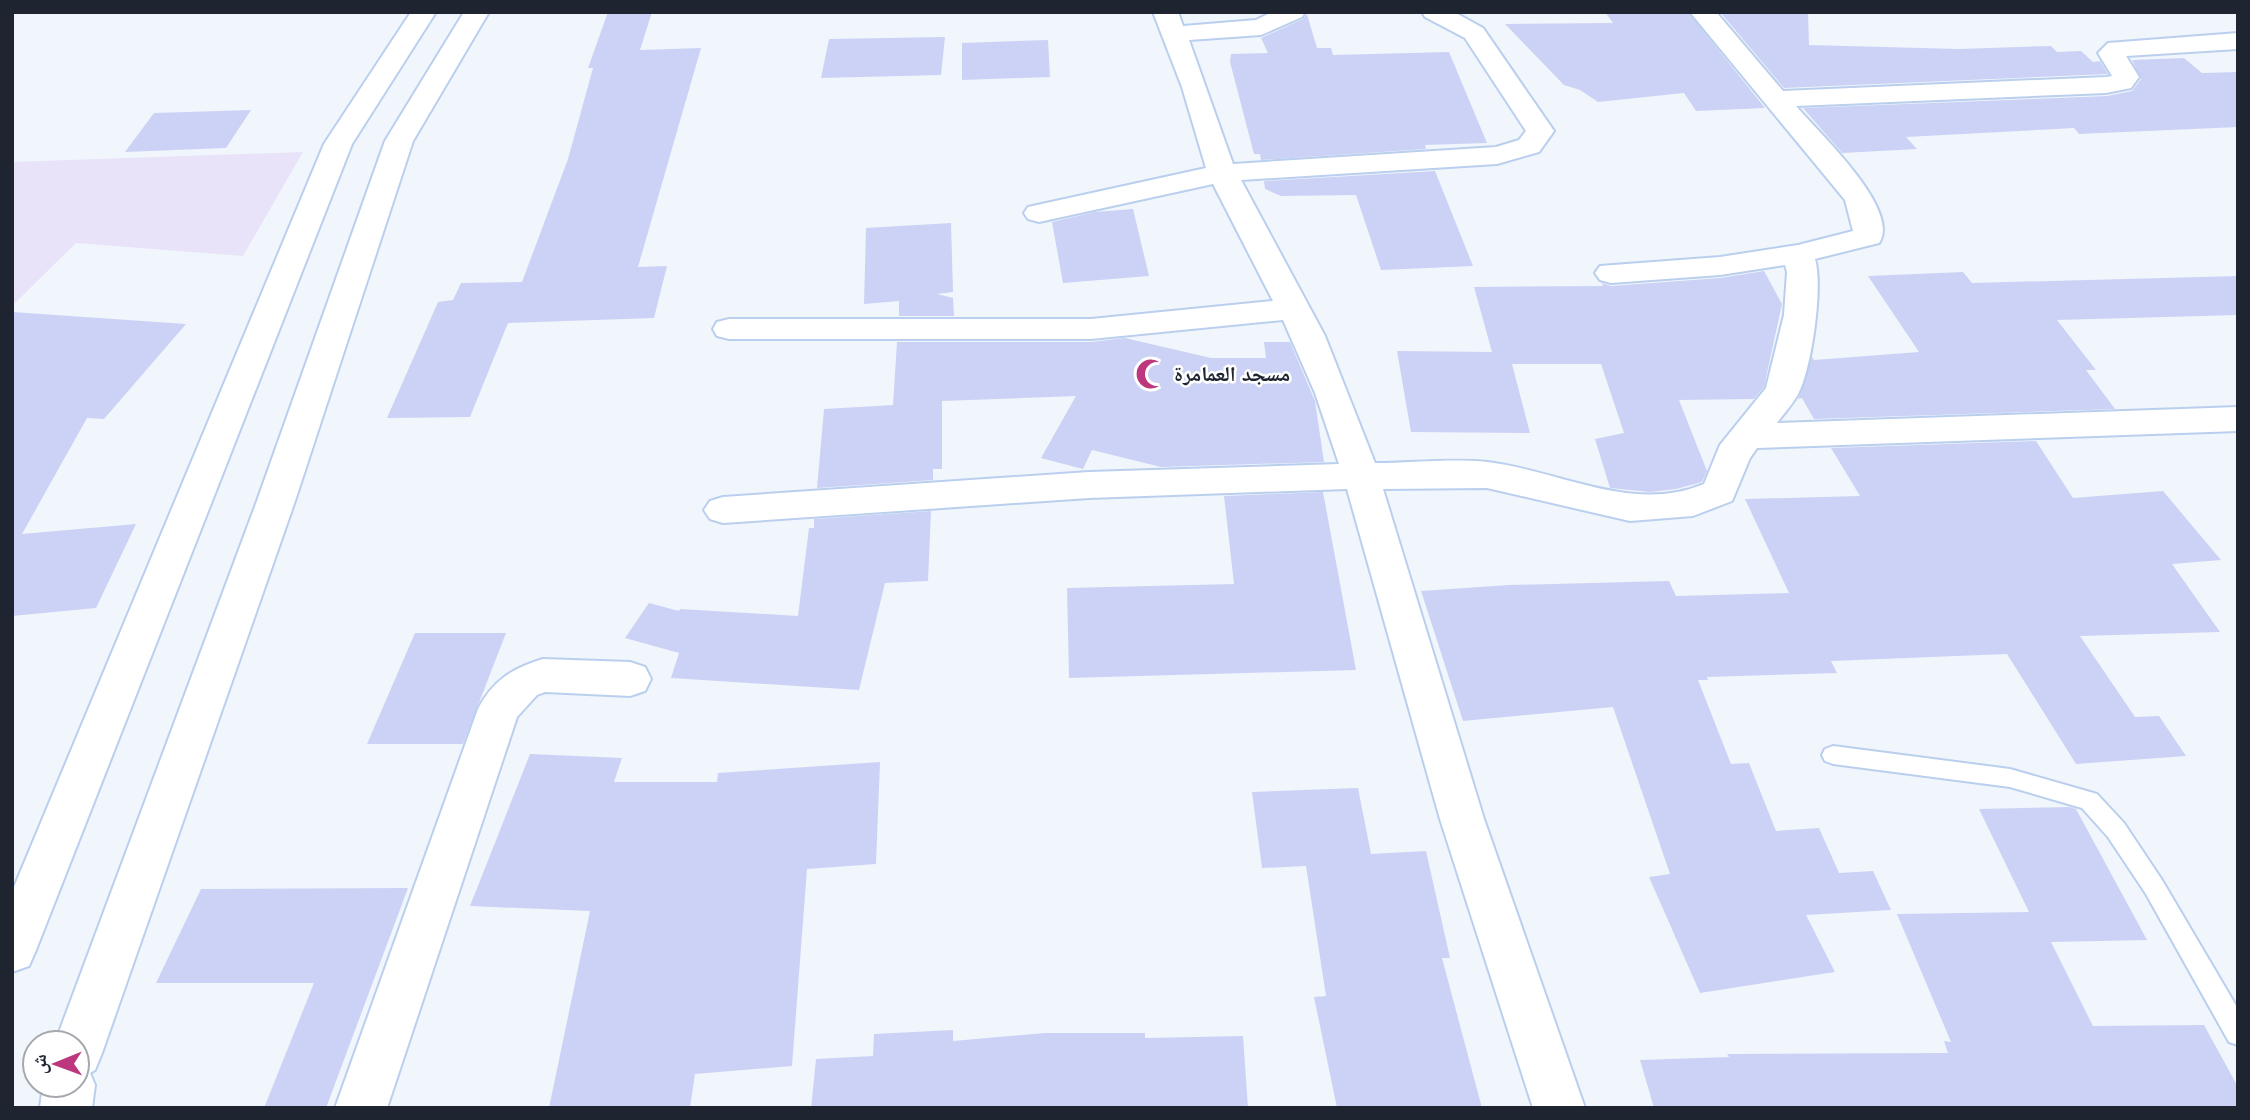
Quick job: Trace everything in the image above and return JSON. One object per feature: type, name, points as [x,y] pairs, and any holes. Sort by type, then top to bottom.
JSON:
[{"type":"street","points":[[12,950],[193,510],[338,144],[424,12]]},
{"type":"street","points":[[86,1029],[276,501],[399,141],[477,12]]},
{"type":"street","points":[[1293,12],[1261,27],[1169,23],[1195,87],[1222,173],[1293,309],[1332,393],[1361,476],[1454,793],[1559,1108]]},
{"type":"street","points":[[1039,213],[1222,173],[1497,155],[1529,146],[1540,131],[1482,44],[1474,33],[1434,12]]},
{"type":"street","points":[[1612,273],[1720,266],[1798,254],[1868,237],[1868,222],[1859,198],[1702,12]]},
{"type":"street","points":[[1776,99],[2106,85],[2122,82],[2126,77],[2111,52],[2117,49],[2233,47]]},
{"type":"street","points":[[723,510],[1089,485],[1361,476],[1487,475],[1630,508],[1660,508],[1693,503],[1719,492],[1733,454],[1783,391],[1800,315],[1803,272],[1798,254]]},
{"type":"street","points":[[729,329],[1091,329],[1293,309]]},
{"type":"street","points":[[1748,436],[2238,419]]},
{"type":"street","points":[[361,1108],[499,709],[522,683],[543,675],[629,679]]},
{"type":"lane","points":[[1833,755],[2010,778],[2089,801],[2116,830],[2154,887],[2238,1033]]},
{"type":"shaded area","points":[[303,152],[243,256],[76,243],[12,306],[12,162]]},
{"type":"building","points":[[608,12],[652,12],[640,50],[701,48],[638,267],[667,266],[654,318],[508,323],[470,417],[387,418],[438,302],[453,300],[461,283],[522,282],[568,159],[593,68],[588,68]]},
{"type":"building","points":[[1605,12],[1688,12],[1765,108],[1696,111],[1684,93],[1598,102],[1580,90],[1564,85],[1505,24],[1613,23]]},
{"type":"building","points":[[1720,12],[1808,12],[1809,45],[1959,49],[2051,46],[2057,52],[2081,51],[2093,62],[2100,61],[2108,74],[1784,88]]},
{"type":"building","points":[[1307,14],[1317,48],[1331,48],[1333,55],[1449,52],[1487,143],[1425,145],[1426,149],[1261,160],[1260,154],[1254,154],[1230,62],[1231,54],[1268,53],[1261,38],[1303,19]]},
{"type":"building","points":[[945,37],[941,75],[821,78],[829,39]]},
{"type":"building","points":[[1048,40],[1050,77],[962,80],[962,43]]},
{"type":"building","points":[[2184,58],[2202,73],[2238,72],[2238,127],[2079,134],[2074,128],[1906,137],[1917,149],[1842,153],[1803,108],[2107,96],[2132,91],[2141,79],[2132,60]]},
{"type":"building","points":[[251,110],[226,148],[125,152],[154,113]]},
{"type":"building","points":[[1435,171],[1473,266],[1381,270],[1356,195],[1281,196],[1265,189],[1264,181]]},
{"type":"building","points":[[1133,209],[1149,276],[1063,283],[1052,222],[1095,212]]},
{"type":"building","points":[[951,223],[953,292],[937,294],[953,298],[954,316],[899,316],[899,301],[864,304],[866,228]]},
{"type":"building","points":[[1764,271],[1782,304],[1764,387],[1754,399],[1679,400],[1707,471],[1702,482],[1650,492],[1610,488],[1595,439],[1624,433],[1601,364],[1512,364],[1530,433],[1411,432],[1397,351],[1492,352],[1474,287],[1603,286],[1602,283],[1611,286],[1720,278]]},
{"type":"building","points":[[1963,272],[1972,283],[2238,276],[2238,315],[2057,320],[2096,370],[2086,370],[2115,409],[1814,419],[1802,398],[1798,399],[1812,357],[1814,360],[1919,352],[1868,276]]},
{"type":"building","points":[[12,312],[186,324],[104,419],[87,418],[22,534],[136,524],[96,608],[12,616]]},
{"type":"building","points":[[1125,338],[1211,358],[1266,358],[1264,342],[1290,342],[1315,401],[1324,462],[1161,467],[1092,450],[1083,469],[1041,458],[1076,396],[942,401],[942,469],[933,469],[933,480],[817,488],[824,409],[893,405],[897,342],[1091,342]]},
{"type":"building","points":[[2036,441],[2073,498],[2163,491],[2221,560],[2172,564],[2220,632],[2080,636],[2135,717],[2159,716],[2186,756],[2076,764],[2007,654],[1831,661],[1837,673],[1707,677],[1708,680],[1698,680],[1731,764],[1749,763],[1776,831],[1819,828],[1839,873],[1873,871],[1891,910],[1806,915],[1835,972],[1700,993],[1649,877],[1670,874],[1613,707],[1463,721],[1421,591],[1509,585],[1669,581],[1676,596],[1789,593],[1745,499],[1860,496],[1831,448]]},
{"type":"building","points":[[1323,492],[1356,670],[1069,678],[1067,588],[1234,584],[1224,496]]},
{"type":"building","points":[[931,511],[928,581],[885,583],[859,690],[671,678],[679,653],[625,638],[649,603],[679,611],[798,616],[809,528],[814,528],[814,519]]},
{"type":"building","points":[[415,633],[506,633],[463,744],[367,744]]},
{"type":"building","points":[[530,754],[622,758],[614,782],[717,782],[718,773],[880,762],[876,864],[807,869],[792,1066],[695,1074],[690,1108],[549,1108],[590,911],[470,906]]},
{"type":"building","points":[[1358,788],[1371,854],[1426,851],[1450,958],[1442,958],[1482,1108],[1337,1108],[1314,997],[1326,996],[1306,866],[1262,868],[1252,792]]},
{"type":"building","points":[[1979,809],[2076,809],[2147,940],[2051,942],[2093,1026],[2204,1025],[2238,1087],[2238,1108],[1654,1108],[1640,1060],[1729,1057],[1727,1054],[1948,1053],[1944,1041],[1951,1042],[1897,914],[2029,912]]},
{"type":"building","points":[[408,888],[326,1108],[264,1108],[314,983],[156,983],[201,889]]},
{"type":"building","points":[[953,1030],[953,1041],[1045,1033],[1145,1033],[1145,1038],[1243,1036],[1248,1108],[811,1108],[816,1059],[873,1056],[874,1034]]},
{"type":"place","name":"مسجد العمامرة","points":[[1151,374]]}]
